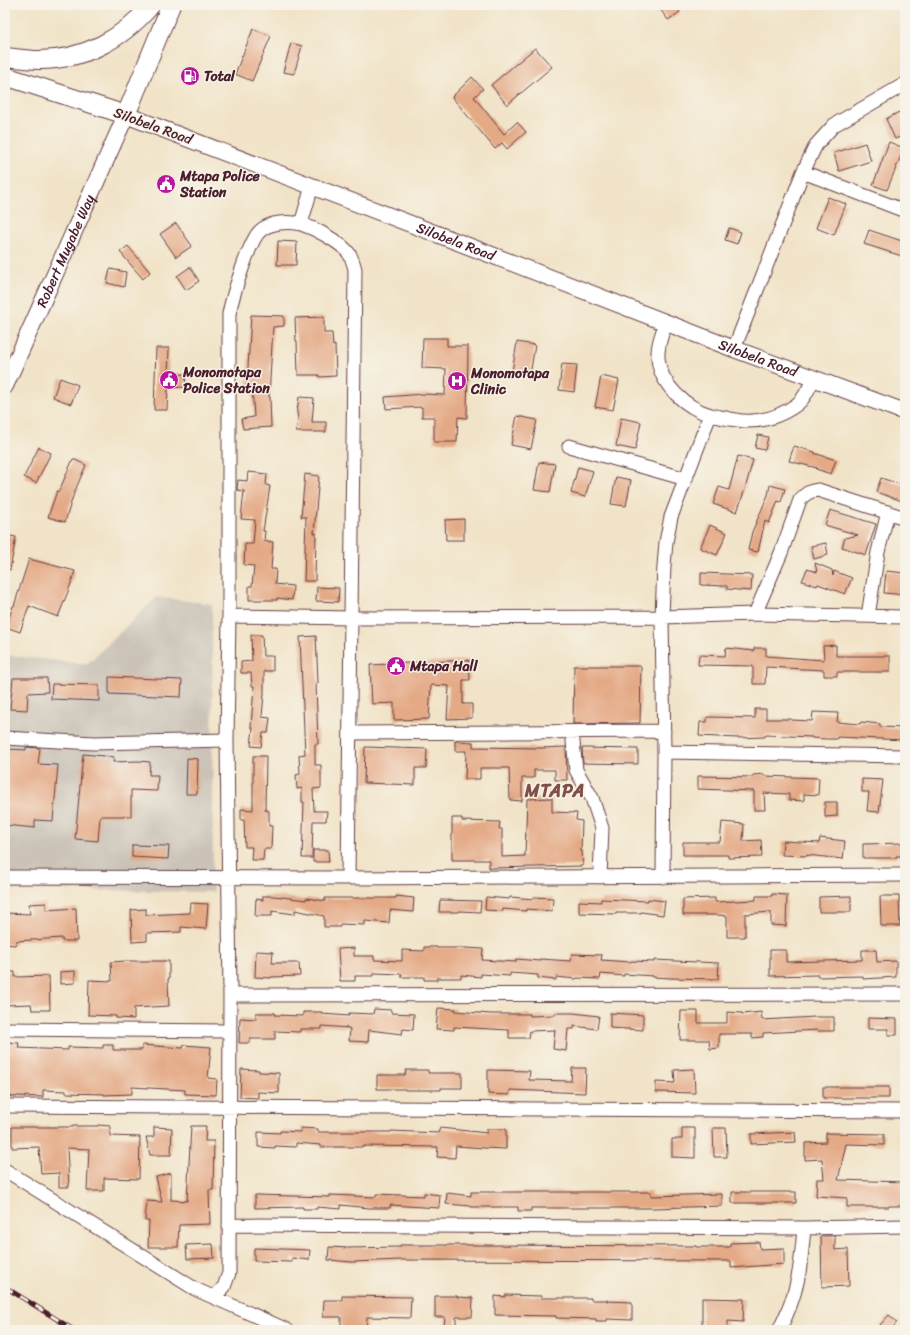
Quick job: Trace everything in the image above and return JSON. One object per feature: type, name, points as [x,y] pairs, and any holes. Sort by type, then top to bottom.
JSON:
[{"type":"main road","points":[[5,57],[38,60],[61,58],[82,53],[100,46],[132,26],[151,5]]},
{"type":"main road","points":[[126,115],[171,5]]},
{"type":"main road","name":"Silobela Road","points":[[5,76],[126,115]]},
{"type":"street","points":[[734,349],[803,172],[816,145],[834,125],[905,84]]},
{"type":"street","name":"Silobela Road","points":[[126,115],[734,349],[905,412]]},
{"type":"street","name":"Robert Mugabe Way","points":[[5,386],[126,115]]},
{"type":"street","points":[[803,172],[905,211]]},
{"type":"street","points":[[301,224],[312,186]]},
{"type":"street","points":[[214,1297],[224,1287],[229,1273],[230,995],[227,740],[229,616],[229,314],[232,297],[252,245],[259,232],[269,225],[285,223],[301,224],[338,242],[350,254],[355,269],[348,878]]},
{"type":"street","points":[[666,322],[660,340],[658,358],[667,384],[677,395],[692,406],[710,415],[743,421],[764,420],[797,405],[807,392],[814,378]]},
{"type":"street","points":[[663,877],[664,731],[662,617],[666,542],[671,517],[710,415]]},
{"type":"street","points":[[569,446],[686,479]]},
{"type":"street","points":[[755,614],[781,553],[800,500],[804,494],[818,490],[905,518]]},
{"type":"street","points":[[868,616],[878,552],[888,512]]},
{"type":"street","points":[[229,616],[352,618],[662,617],[755,614],[905,617]]},
{"type":"street","points":[[350,733],[664,731]]},
{"type":"street","points":[[572,732],[576,770],[592,798],[602,828],[600,877]]},
{"type":"street","points":[[5,738],[94,742],[227,740]]},
{"type":"street","points":[[664,752],[905,756]]},
{"type":"street","points":[[5,877],[348,878],[905,875]]},
{"type":"street","points":[[230,995],[905,994]]},
{"type":"street","points":[[5,1029],[229,1031]]},
{"type":"street","points":[[5,1106],[905,1111]]},
{"type":"street","points":[[5,1170],[195,1289],[287,1330]]},
{"type":"street","points":[[229,1225],[804,1228],[905,1226]]},
{"type":"street","points":[[779,1330],[786,1317],[798,1282],[804,1228]]},
{"type":"shaded area","points":[[157,597],[212,604],[213,892],[5,889],[5,655],[87,664]]},
{"type":"building","points":[[657,5],[675,5],[680,12],[668,20]]},
{"type":"building","points":[[253,29],[271,36],[252,81],[235,74]]},
{"type":"building","points":[[291,43],[302,46],[294,74],[283,72]]},
{"type":"building","points":[[535,48],[552,67],[507,105],[491,85]]},
{"type":"building","points":[[472,77],[483,89],[474,97],[504,134],[517,122],[526,132],[507,149],[502,143],[495,149],[452,97]]},
{"type":"building","points":[[899,112],[905,125],[905,135],[895,139],[886,119]]},
{"type":"building","points":[[889,142],[904,148],[887,190],[873,185]]},
{"type":"building","points":[[865,143],[871,161],[839,171],[834,153]]},
{"type":"building","points":[[828,197],[846,204],[834,235],[816,228]]},
{"type":"building","points":[[176,223],[192,246],[176,257],[160,234]]},
{"type":"building","points":[[729,228],[741,232],[737,244],[725,240]]},
{"type":"building","points":[[869,230],[905,242],[905,257],[864,244]]},
{"type":"building","points":[[278,241],[297,242],[296,265],[277,265]]},
{"type":"building","points":[[128,246],[150,272],[143,279],[120,252]]},
{"type":"building","points":[[190,267],[199,281],[186,290],[177,276]]},
{"type":"building","points":[[110,269],[126,272],[124,287],[107,283]]},
{"type":"building","points":[[251,315],[284,316],[284,326],[273,327],[269,397],[271,427],[243,429],[241,419],[254,417],[252,386],[247,385]]},
{"type":"building","points":[[324,317],[324,333],[332,333],[333,346],[335,345],[336,376],[319,377],[319,375],[298,375],[295,318]]},
{"type":"building","name":"Monomotapa Clinic","points":[[423,338],[447,338],[447,346],[468,346],[467,418],[458,417],[457,442],[434,442],[434,417],[422,417],[422,407],[386,409],[385,397],[423,394],[445,395],[446,369],[422,368]]},
{"type":"building","points":[[517,342],[535,345],[530,375],[512,372]]},
{"type":"building","points":[[156,348],[169,348],[168,375],[185,374],[186,387],[168,388],[167,410],[154,410]]},
{"type":"building","points":[[562,364],[577,365],[574,392],[559,390]]},
{"type":"building","points":[[601,376],[619,380],[613,410],[595,407]]},
{"type":"building","points":[[60,378],[78,385],[71,404],[53,397]]},
{"type":"building","points":[[299,397],[314,398],[312,422],[326,422],[326,432],[296,432]]},
{"type":"building","points":[[517,416],[537,420],[531,449],[511,445]]},
{"type":"building","points":[[621,418],[641,422],[635,450],[616,446]]},
{"type":"building","points":[[758,435],[768,437],[765,450],[755,448]]},
{"type":"building","points":[[794,446],[836,460],[831,474],[816,469],[817,468],[789,461]]},
{"type":"building","points":[[39,447],[51,453],[36,483],[24,477]]},
{"type":"building","points":[[738,456],[753,460],[737,512],[713,504],[719,487],[729,490]]},
{"type":"building","points":[[73,459],[86,465],[74,493],[65,522],[48,517],[57,491],[59,491]]},
{"type":"building","points":[[539,462],[555,464],[550,492],[534,490]]},
{"type":"building","points":[[578,467],[593,471],[585,497],[571,493]]},
{"type":"building","points":[[248,472],[267,474],[266,485],[270,486],[263,531],[265,531],[264,541],[273,542],[271,569],[276,569],[275,584],[293,586],[292,600],[277,598],[277,600],[249,600],[249,586],[252,586],[254,566],[244,565],[245,544],[253,544],[255,520],[241,519],[244,491],[237,490],[238,480],[247,481]]},
{"type":"building","points":[[305,474],[319,476],[314,533],[316,533],[315,581],[304,581],[306,517],[301,517]]},
{"type":"building","points":[[616,477],[631,480],[626,506],[611,504]]},
{"type":"building","points":[[881,478],[905,486],[905,502],[876,492]]},
{"type":"building","points":[[770,485],[785,489],[781,502],[778,501],[769,523],[765,521],[758,552],[748,550],[752,532],[768,495]]},
{"type":"building","points":[[830,510],[876,524],[866,555],[842,547],[845,538],[858,535],[825,525]]},
{"type":"building","points":[[464,519],[464,540],[446,540],[445,520]]},
{"type":"building","points":[[710,525],[727,533],[717,555],[700,548]]},
{"type":"building","points":[[5,535],[16,537],[10,570],[5,569]]},
{"type":"building","points":[[826,543],[828,555],[814,559],[811,546]]},
{"type":"building","points":[[29,559],[75,571],[58,617],[29,606],[20,632],[6,627]]},
{"type":"building","points":[[815,563],[832,570],[833,576],[834,571],[852,578],[845,594],[818,584],[817,586],[802,581],[807,569],[817,572]]},
{"type":"building","points":[[886,571],[905,573],[905,595],[884,593]]},
{"type":"building","points":[[701,573],[752,575],[751,591],[727,589],[727,586],[701,585]]},
{"type":"building","points":[[317,587],[339,588],[338,602],[316,601]]},
{"type":"building","points":[[251,635],[262,635],[263,656],[273,656],[273,671],[264,671],[262,717],[270,718],[268,733],[263,733],[261,747],[251,746],[254,686],[252,686],[251,673],[241,673],[241,662],[252,661]]},
{"type":"building","points":[[316,636],[318,744],[315,744],[315,765],[321,765],[321,788],[313,789],[314,811],[327,811],[326,821],[313,821],[312,858],[302,858],[304,802],[302,802],[302,788],[297,789],[296,775],[300,774],[299,755],[305,754],[300,637]]},
{"type":"building","points":[[836,645],[836,656],[890,656],[890,672],[837,672],[837,676],[824,676],[824,670],[766,667],[765,684],[753,684],[753,666],[698,665],[699,655],[725,656],[726,648],[754,651],[754,648],[766,648],[766,656],[824,660],[823,646]]},
{"type":"building","points":[[469,660],[470,680],[463,680],[463,704],[472,704],[472,718],[447,719],[449,686],[431,685],[429,719],[394,720],[394,703],[372,704],[370,665]]},
{"type":"building","points":[[574,666],[641,666],[640,723],[573,724]]},
{"type":"building","points":[[109,677],[182,680],[181,697],[109,694]]},
{"type":"building","points":[[13,678],[47,678],[48,692],[28,693],[27,710],[10,709]]},
{"type":"building","points":[[52,684],[99,685],[99,701],[51,699]]},
{"type":"building","points":[[755,709],[766,709],[766,719],[812,721],[813,712],[838,713],[837,722],[860,724],[861,722],[880,724],[880,727],[905,728],[905,740],[837,737],[837,739],[826,739],[765,735],[765,737],[737,738],[699,736],[700,722],[707,722],[707,717],[755,718]]},
{"type":"building","points":[[455,741],[473,742],[473,747],[566,747],[567,780],[555,780],[555,770],[534,770],[534,778],[522,778],[522,801],[510,800],[509,768],[480,768],[480,779],[465,779],[466,751],[455,751]]},
{"type":"building","points":[[26,747],[40,748],[38,764],[58,765],[53,821],[35,820],[35,828],[5,825],[5,775],[7,749],[26,750]]},
{"type":"building","points":[[365,747],[427,749],[426,768],[415,768],[415,785],[364,783]]},
{"type":"building","points":[[582,748],[638,749],[638,764],[583,763]]},
{"type":"building","points":[[83,754],[114,757],[113,762],[150,762],[149,775],[158,775],[157,791],[131,790],[131,816],[100,816],[98,841],[75,839]]},
{"type":"building","points":[[253,756],[266,756],[265,810],[269,811],[269,826],[272,826],[271,849],[264,849],[263,860],[251,860],[252,847],[245,847],[244,820],[241,820],[241,809],[253,810]]},
{"type":"building","points":[[187,758],[198,759],[197,794],[186,794]]},
{"type":"building","points":[[764,774],[764,776],[819,778],[818,795],[804,794],[804,801],[789,800],[789,794],[764,793],[765,810],[754,810],[754,791],[698,789],[698,776],[753,777],[753,775]]},
{"type":"building","points":[[862,779],[883,780],[879,812],[867,811],[869,792],[862,792]]},
{"type":"building","points":[[552,798],[552,812],[577,813],[576,820],[582,821],[581,851],[583,866],[489,868],[489,860],[452,860],[452,818],[462,818],[462,821],[500,822],[499,829],[502,829],[502,857],[525,856],[527,799]]},
{"type":"building","points":[[825,802],[837,802],[837,816],[825,817]]},
{"type":"building","points":[[722,822],[744,824],[743,841],[761,840],[762,857],[728,858],[728,855],[683,855],[683,842],[720,842]]},
{"type":"building","points":[[820,838],[845,841],[843,859],[807,855],[782,855],[783,841],[819,843]]},
{"type":"building","points":[[905,843],[905,856],[896,856],[896,858],[863,858],[863,844]]},
{"type":"building","points":[[132,845],[169,846],[168,859],[132,857]]},
{"type":"building","points":[[313,850],[328,850],[329,862],[313,862]]},
{"type":"building","points":[[772,894],[787,895],[786,926],[771,925],[771,912],[745,914],[745,937],[727,937],[727,916],[683,915],[683,899],[715,898],[715,902],[756,900],[756,896],[772,896]]},
{"type":"building","points":[[263,896],[306,900],[306,898],[325,901],[325,898],[396,898],[396,896],[414,898],[413,912],[390,910],[389,923],[365,921],[365,925],[340,924],[340,927],[324,927],[324,916],[295,910],[295,914],[272,911],[272,916],[255,916],[256,899],[263,900]]},
{"type":"building","points":[[851,896],[851,912],[819,912],[819,897]]},
{"type":"building","points":[[880,896],[899,896],[900,926],[881,926]]},
{"type":"building","points":[[486,897],[509,899],[510,897],[534,899],[534,897],[553,898],[552,911],[526,909],[526,911],[503,909],[503,911],[485,910]]},
{"type":"building","points":[[601,899],[648,901],[648,899],[665,901],[663,915],[641,912],[616,914],[579,913],[579,901],[601,902]]},
{"type":"building","points":[[440,900],[481,901],[480,912],[439,912]]},
{"type":"building","points":[[46,903],[46,910],[76,908],[77,941],[62,941],[62,938],[16,941],[15,945],[5,944],[5,913],[30,914],[29,904]]},
{"type":"building","points":[[191,903],[208,904],[206,929],[181,927],[181,932],[147,933],[147,941],[132,942],[131,910],[146,909],[146,915],[190,913]]},
{"type":"building","points":[[424,947],[483,949],[482,960],[516,962],[516,959],[571,961],[572,954],[602,955],[601,960],[630,962],[654,962],[654,960],[719,963],[718,979],[601,974],[600,979],[556,977],[556,980],[538,978],[538,975],[510,973],[510,976],[481,974],[481,977],[461,975],[461,978],[437,978],[437,980],[424,980],[424,977],[401,977],[402,974],[374,973],[374,976],[355,976],[355,981],[340,981],[338,949],[354,948],[354,956],[374,956],[374,960],[402,961],[402,950],[424,951]]},
{"type":"building","points":[[770,950],[786,950],[786,962],[862,960],[862,950],[876,950],[877,962],[896,961],[896,977],[863,979],[863,976],[770,976]]},
{"type":"building","points":[[256,951],[273,952],[272,963],[299,963],[300,976],[271,978],[255,977]]},
{"type":"building","points":[[169,961],[169,1006],[134,1008],[134,1019],[116,1018],[116,1016],[88,1015],[89,980],[112,981],[111,962]]},
{"type":"building","points":[[75,971],[75,983],[60,984],[60,972]]},
{"type":"building","points":[[5,972],[15,972],[15,977],[49,976],[50,1010],[32,1010],[31,1004],[5,1005]]},
{"type":"building","points":[[438,1008],[491,1014],[530,1014],[530,1016],[555,1015],[555,1013],[573,1013],[599,1016],[597,1029],[574,1026],[574,1029],[568,1029],[566,1051],[553,1049],[555,1030],[530,1031],[529,1038],[509,1038],[509,1030],[454,1027],[454,1030],[436,1029]]},
{"type":"building","points":[[374,1009],[391,1010],[391,1013],[414,1014],[413,1030],[403,1029],[402,1034],[369,1030],[368,1042],[349,1041],[349,1028],[322,1026],[322,1029],[300,1029],[300,1032],[275,1031],[275,1039],[250,1039],[250,1043],[239,1043],[240,1018],[256,1019],[256,1013],[275,1013],[275,1015],[303,1016],[303,1012],[322,1012],[322,1014],[349,1016],[349,1013],[373,1014]]},
{"type":"building","points":[[681,1011],[698,1011],[698,1023],[727,1023],[727,1012],[742,1014],[761,1012],[762,1020],[834,1017],[834,1031],[818,1030],[763,1033],[763,1037],[752,1038],[752,1034],[719,1034],[719,1048],[710,1049],[709,1040],[680,1040]]},
{"type":"building","points":[[610,1013],[643,1015],[643,1030],[610,1028]]},
{"type":"building","points":[[868,1018],[897,1019],[897,1035],[888,1035],[888,1029],[868,1029]]},
{"type":"building","points":[[7,1042],[19,1043],[18,1048],[68,1050],[68,1047],[103,1048],[103,1045],[113,1045],[113,1050],[142,1050],[142,1045],[183,1048],[184,1045],[211,1047],[208,1078],[217,1079],[216,1095],[185,1094],[185,1090],[132,1087],[132,1094],[104,1095],[43,1090],[43,1097],[5,1096],[5,1050]]},
{"type":"building","points":[[572,1068],[586,1068],[585,1093],[510,1090],[509,1095],[488,1094],[488,1070],[530,1071],[529,1080],[571,1081]]},
{"type":"building","points":[[241,1069],[279,1073],[279,1093],[258,1092],[258,1098],[240,1097]]},
{"type":"building","points":[[694,1069],[695,1093],[656,1092],[656,1082],[675,1083],[674,1070]]},
{"type":"building","points":[[406,1070],[428,1070],[428,1073],[462,1073],[462,1088],[441,1088],[441,1090],[377,1089],[377,1075],[405,1075]]},
{"type":"building","points":[[823,1087],[889,1087],[889,1098],[823,1098]]},
{"type":"building","points":[[98,1125],[110,1126],[110,1136],[140,1137],[139,1179],[104,1178],[104,1191],[87,1191],[89,1149],[67,1148],[69,1187],[59,1187],[59,1173],[41,1174],[39,1147],[12,1148],[12,1127],[73,1127]]},
{"type":"building","points":[[191,1126],[206,1126],[205,1141],[214,1141],[213,1190],[209,1190],[210,1224],[179,1225],[178,1247],[148,1247],[149,1221],[145,1221],[147,1201],[162,1202],[156,1177],[171,1173],[171,1200],[187,1201]]},
{"type":"building","points":[[154,1127],[172,1128],[171,1155],[150,1155],[146,1137],[154,1137]]},
{"type":"building","points":[[301,1128],[318,1129],[318,1132],[391,1131],[438,1133],[440,1128],[487,1133],[487,1129],[506,1129],[506,1149],[456,1146],[455,1158],[437,1157],[438,1147],[321,1147],[321,1145],[296,1143],[296,1147],[258,1147],[258,1132],[301,1132]]},
{"type":"building","points":[[682,1128],[695,1128],[695,1158],[672,1157],[672,1139],[682,1139]]},
{"type":"building","points":[[713,1128],[726,1128],[727,1157],[714,1157]]},
{"type":"building","points":[[795,1132],[796,1142],[751,1144],[751,1134]]},
{"type":"building","points":[[826,1133],[884,1134],[884,1145],[846,1144],[838,1180],[904,1182],[903,1206],[847,1207],[847,1198],[816,1196],[817,1179],[824,1179],[822,1159],[805,1160],[805,1143],[826,1142]]},
{"type":"building","points":[[471,1192],[651,1192],[651,1196],[722,1194],[722,1206],[654,1208],[531,1208],[531,1211],[518,1211],[518,1207],[471,1207],[446,1204],[447,1193],[471,1196]]},
{"type":"building","points":[[732,1192],[796,1192],[796,1203],[732,1203]]},
{"type":"building","points":[[424,1193],[440,1195],[439,1208],[390,1205],[390,1208],[369,1208],[341,1205],[341,1209],[317,1207],[317,1209],[303,1209],[303,1207],[255,1208],[255,1195],[330,1197],[330,1195],[376,1197],[376,1194],[424,1196]]},
{"type":"building","points":[[821,1236],[835,1236],[835,1250],[848,1249],[849,1286],[822,1287]]},
{"type":"building","points":[[759,1242],[760,1249],[784,1248],[784,1264],[731,1268],[731,1261],[401,1260],[352,1262],[328,1260],[329,1247],[348,1248],[400,1247],[400,1245],[471,1245],[730,1247],[730,1243]]},
{"type":"building","points":[[213,1244],[214,1258],[187,1259],[186,1245]]},
{"type":"building","points":[[254,1248],[310,1250],[309,1260],[292,1258],[292,1262],[254,1261]]},
{"type":"building","points":[[505,1295],[541,1296],[541,1298],[591,1298],[591,1300],[632,1302],[632,1320],[607,1319],[607,1321],[596,1321],[596,1319],[556,1318],[556,1316],[495,1315],[495,1296],[505,1297]]},
{"type":"building","points":[[342,1296],[411,1297],[410,1318],[367,1317],[366,1330],[341,1328],[341,1317],[323,1317],[324,1300],[342,1300]]},
{"type":"building","points":[[435,1296],[473,1298],[472,1317],[456,1317],[456,1328],[444,1328],[445,1317],[435,1317]]},
{"type":"building","points":[[702,1298],[744,1299],[743,1322],[728,1321],[728,1329],[702,1329]]},
{"type":"building","points":[[889,1315],[897,1322],[891,1330],[886,1330],[880,1325]]},
{"type":"railway","points":[[5,1287],[74,1330]]},
{"type":"place","name":"Total","points":[[190,76]]},
{"type":"place","name":"Mtapa Police Station","points":[[166,184]]},
{"type":"place","name":"Monomotapa Police Station","points":[[169,380]]},
{"type":"place","name":"Monomotapa Clinic","points":[[457,381]]},
{"type":"place","name":"Mtapa Hall","points":[[396,666]]},
{"type":"district","name":"MTAPA","points":[[555,791]]}]
